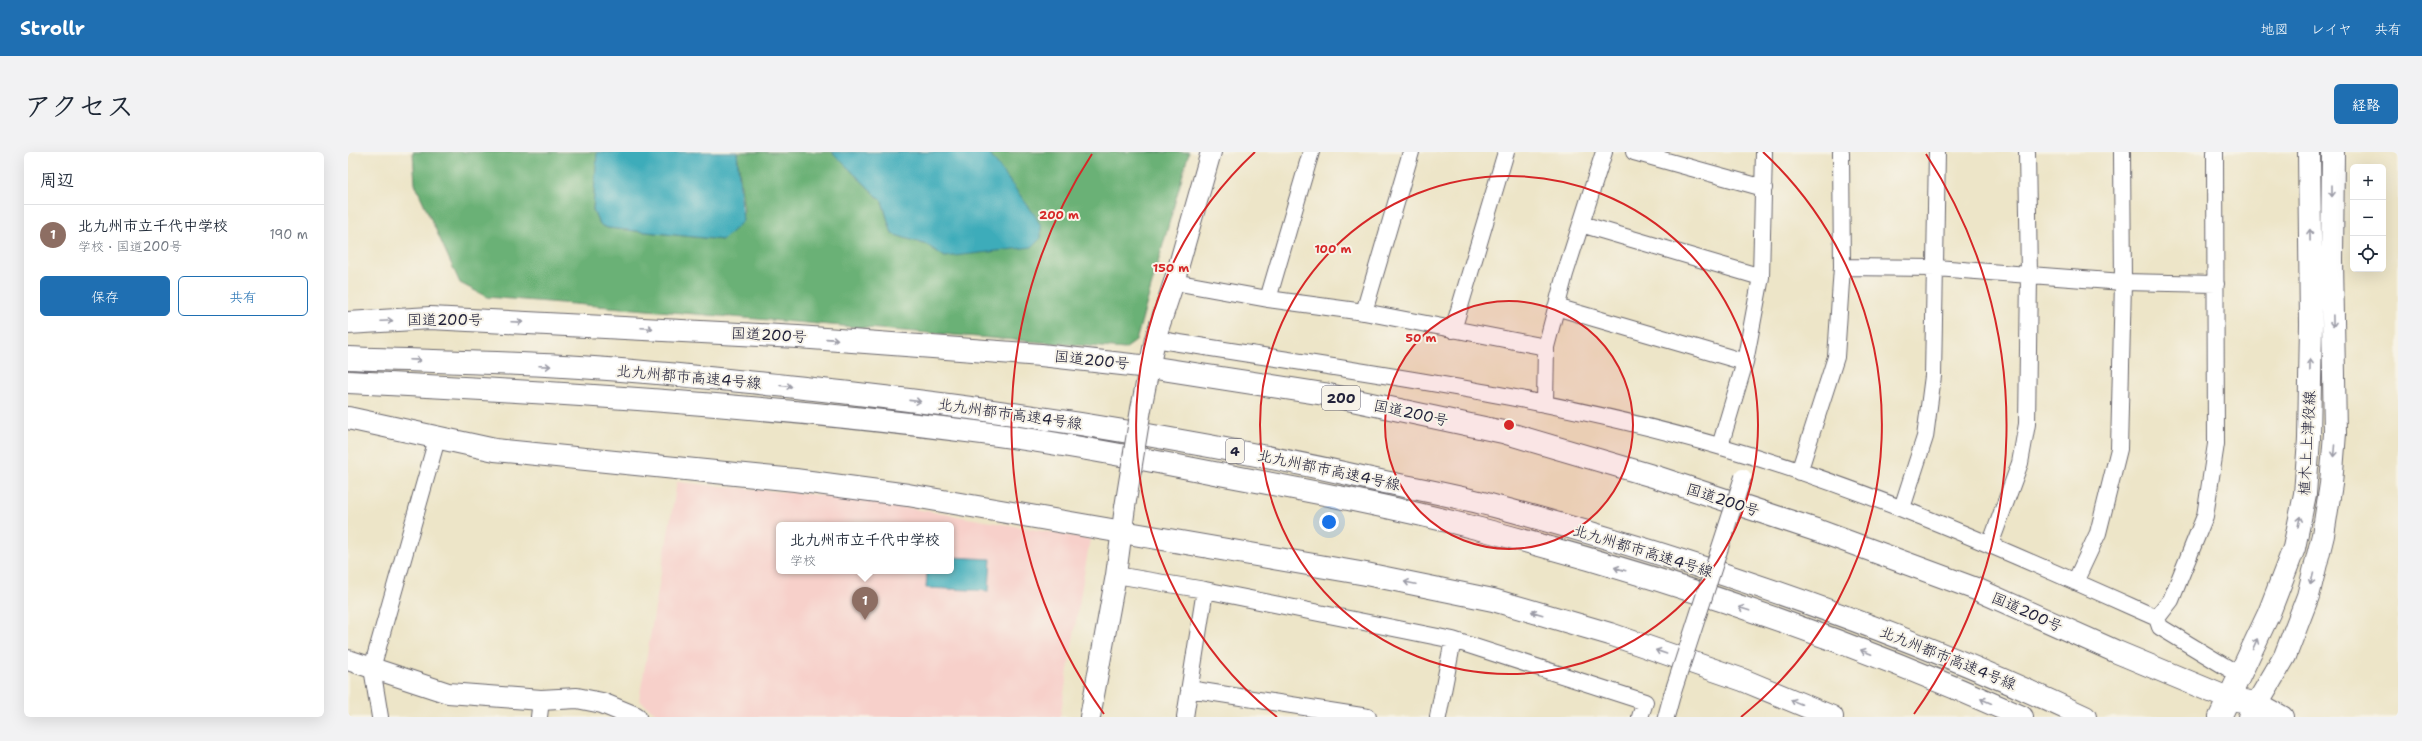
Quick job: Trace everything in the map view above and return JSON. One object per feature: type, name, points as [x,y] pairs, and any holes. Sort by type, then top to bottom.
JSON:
[{"type":"main road","name":"植木上上津役線","points":[[2225,708],[2269,613],[2294,548],[2305,494],[2309,439],[2311,324],[2309,152]]},
{"type":"main road","name":"植木上上津役線","points":[[2253,710],[2285,656],[2308,596],[2323,535],[2331,484],[2335,433],[2332,261],[2333,152]]},
{"type":"main road","name":"国道200号","points":[[348,323],[430,318],[798,337],[1041,355],[1149,367],[1324,394],[1503,432],[1656,477],[1819,531],[1976,589],[2116,652],[2225,708],[2253,710],[2282,717]]},
{"type":"main road","name":"北九州都市高速4号線","points":[[348,358],[566,366],[799,388],[976,408],[1162,436],[1324,468],[1493,506],[1655,554],[1813,605],[1938,652],[2085,717]]},
{"type":"main road","name":"北九州都市高速4号線","points":[[348,382],[571,393],[780,410],[964,431],[1160,463],[1305,490],[1483,530],[1644,576],[1804,628],[1930,676],[2022,717]]},
{"type":"main road","points":[[348,418],[437,439],[495,450],[795,480],[908,495],[1366,574],[1493,600],[1617,636],[1743,680],[1832,717]]},
{"type":"street","points":[[1090,717],[1116,575],[1125,507],[1154,339],[1174,282],[1211,152]]},
{"type":"street","points":[[1268,299],[1311,152]]},
{"type":"street","points":[[1364,312],[1411,152]]},
{"type":"street","points":[[1453,330],[1506,152]]},
{"type":"street","points":[[1545,403],[1546,346],[1556,307],[1604,152]]},
{"type":"street","points":[[1634,152],[1764,188]]},
{"type":"street","points":[[1720,446],[1745,362],[1761,276],[1764,152]]},
{"type":"street","points":[[1799,472],[1836,357],[1842,267],[1841,152]]},
{"type":"street","points":[[1902,508],[1925,437],[1933,376],[1937,152]]},
{"type":"street","points":[[1990,546],[2020,462],[2027,424],[2029,275],[2027,152]]},
{"type":"street","points":[[2075,582],[2098,532],[2119,449],[2123,282],[2122,152]]},
{"type":"street","points":[[2157,618],[2171,600],[2205,516],[2216,444],[2215,152]]},
{"type":"street","points":[[1581,224],[1761,276]]},
{"type":"street","points":[[1842,267],[1936,268],[2123,282],[2216,284]]},
{"type":"street","points":[[1174,282],[1268,299],[1364,312],[1453,330],[1546,346]]},
{"type":"street","points":[[1556,307],[1745,362]]},
{"type":"street","points":[[1154,339],[1545,403],[1751,455],[1902,508],[2157,618],[2160,627],[2241,676]]},
{"type":"street","points":[[380,717],[372,668],[437,439]]},
{"type":"street","points":[[1666,717],[1751,455]]},
{"type":"street","points":[[1116,575],[1205,590],[1453,640],[1645,702],[1640,717]]},
{"type":"street","points":[[1185,717],[1188,689],[1205,590]]},
{"type":"street","points":[[1438,717],[1453,640]]},
{"type":"street","points":[[348,660],[448,693],[540,708],[577,698],[602,703],[636,717]]},
{"type":"street","points":[[1188,689],[1368,717]]},
{"type":"shaded area","points":[[677,482],[851,498],[1090,539],[1060,717],[661,717],[639,700]]},
{"type":"green space","points":[[413,152],[597,152],[593,210],[600,225],[608,228],[723,240],[744,212],[737,152],[832,152],[882,201],[892,234],[928,245],[945,257],[1041,226],[988,152],[1189,152],[1136,341],[1125,349],[487,297],[460,283],[415,184]]},
{"type":"water","points":[[597,152],[737,152],[743,221],[723,240],[608,228],[600,225],[593,210]]},
{"type":"water","points":[[832,152],[988,152],[1034,214],[1041,226],[1041,238],[1032,247],[945,257],[927,245],[892,234],[882,201]]},
{"type":"water","points":[[954,557],[991,559],[989,591],[926,588],[927,574],[954,574]]},
{"type":"place","name":"北九州市立千代中学校","points":[[865,620]]}]
